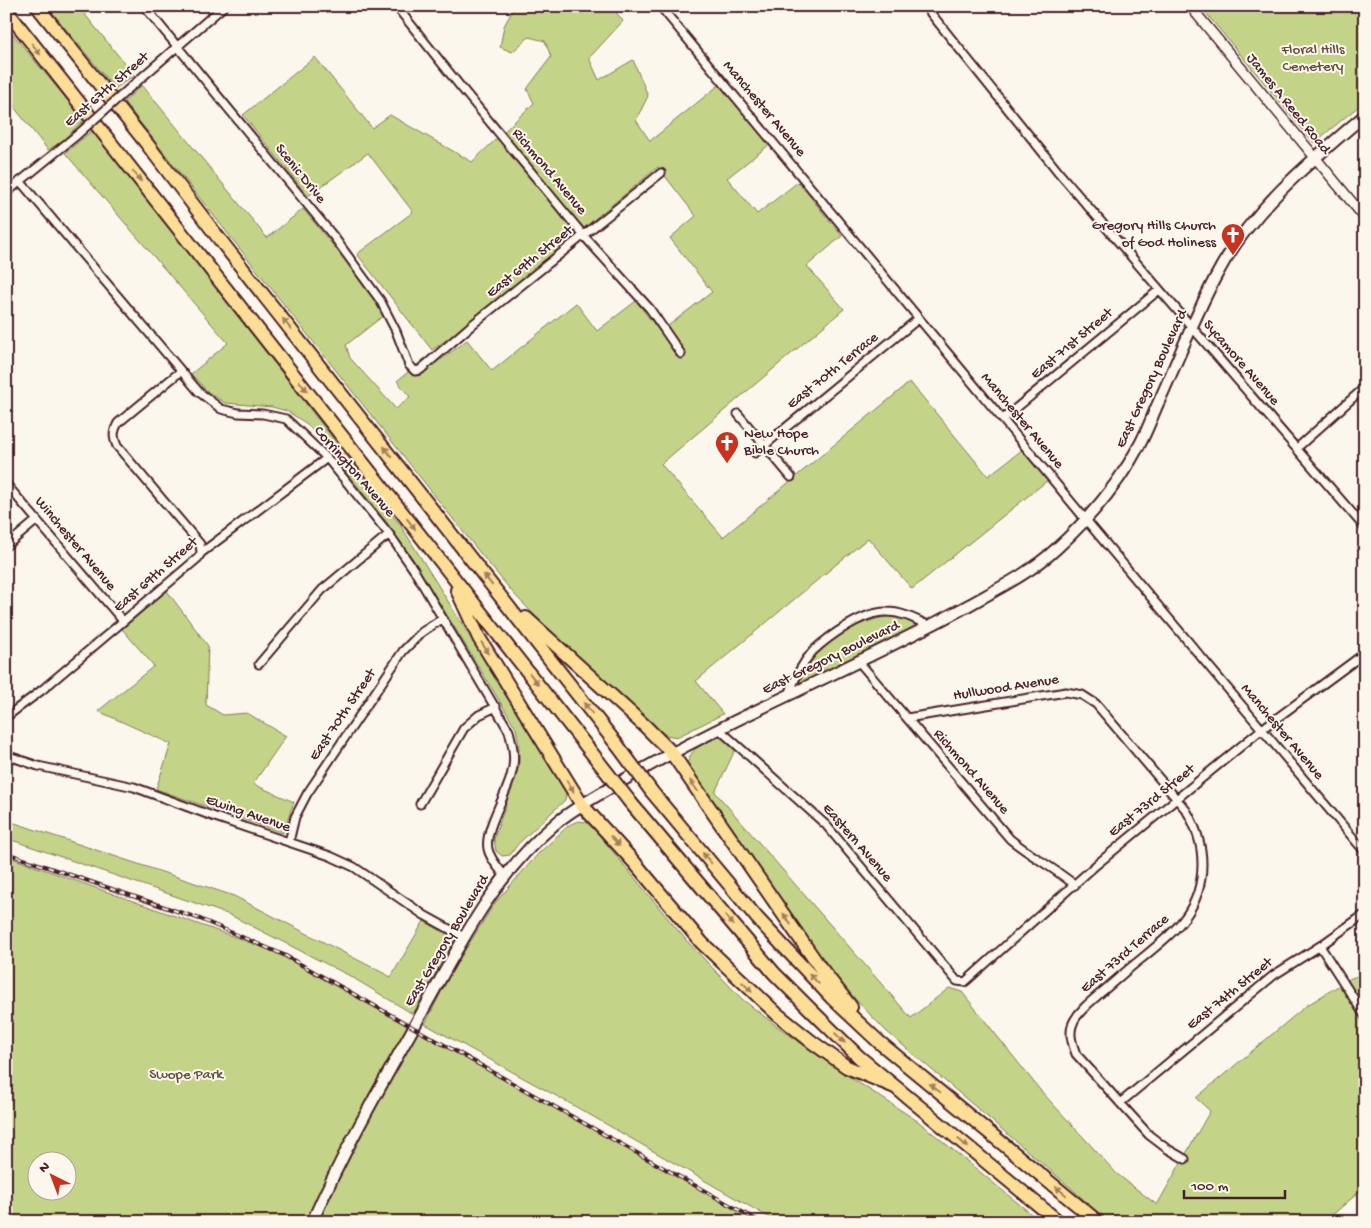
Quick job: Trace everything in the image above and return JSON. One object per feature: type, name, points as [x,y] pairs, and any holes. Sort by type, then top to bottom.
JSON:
[{"type":"highway","points":[[37,6],[502,596],[652,792],[777,940],[832,998],[879,1042],[1098,1222]]},
{"type":"highway","points":[[6,10],[630,802],[774,973],[859,1057],[1060,1222]]},
{"type":"highway","points":[[449,572],[479,638],[582,805],[634,862],[702,943],[777,1014],[847,1067],[895,1087]]},
{"type":"highway","points":[[502,596],[671,752],[819,966],[879,1042]]},
{"type":"main road","name":"East Gregory Boulevard","points":[[312,1222],[341,1159],[363,1118],[464,937],[486,900],[504,875],[559,821],[582,805],[671,752],[930,626],[1020,577],[1054,552],[1086,520],[1116,482],[1141,443],[1215,276],[1240,237],[1262,210],[1315,158],[1365,115]]},
{"type":"street","name":"Scenic Drive","points":[[144,6],[344,251],[380,300],[396,332],[409,365],[415,371]]},
{"type":"street","name":"East 67th Street","points":[[6,193],[77,135],[224,6]]},
{"type":"street","name":"Richmond Avenue","points":[[396,6],[584,236],[650,309],[682,354]]},
{"type":"street","name":"Manchester Avenue","points":[[660,6],[918,319],[1365,852]]},
{"type":"street","name":"Sycamore Avenue","points":[[925,6],[1060,174],[1365,528]]},
{"type":"street","name":"James A Reed Road","points":[[1190,6],[1365,218]]},
{"type":"street","name":"East 69th Street","points":[[415,371],[420,370],[473,324],[661,173]]},
{"type":"street","name":"Corrington Avenue","points":[[20,181],[199,392],[221,409],[286,419],[327,458],[389,534],[414,570],[509,731],[514,752],[511,777],[488,840],[490,856],[504,875]]},
{"type":"street","name":"East 71st Street","points":[[1003,419],[1159,290]]},
{"type":"street","name":"East 70th Terrace","points":[[755,453],[918,319]]},
{"type":"street","points":[[181,372],[118,423],[113,437],[117,446],[200,544],[201,553]]},
{"type":"street","points":[[1297,448],[1365,387]]},
{"type":"street","points":[[738,414],[791,477]]},
{"type":"street","name":"East 69th Street","points":[[6,717],[42,690],[198,558],[201,553],[327,458]]},
{"type":"street","name":"Winchester Avenue","points":[[6,484],[123,621]]},
{"type":"street","points":[[6,546],[37,520]]},
{"type":"street","points":[[260,664],[322,590],[389,534]]},
{"type":"street","points":[[789,695],[794,680],[813,652],[857,620],[885,612],[906,615],[930,626]]},
{"type":"street","name":"East 70th Street","points":[[289,842],[296,817],[307,794],[403,651],[422,632],[442,619]]},
{"type":"street","name":"East 73rd Street","points":[[965,982],[1096,865],[1262,729],[1365,653]]},
{"type":"street","name":"Richmond Avenue","points":[[859,662],[1010,839],[1075,885]]},
{"type":"street","name":"Hullwood Avenue","points":[[907,718],[1066,692],[1082,695],[1096,704],[1177,799],[1193,822],[1202,850],[1202,876],[1199,890]]},
{"type":"street","points":[[420,804],[464,728],[479,715],[496,707]]},
{"type":"street","name":"Eastern Avenue","points":[[719,729],[826,825],[957,982],[965,982]]},
{"type":"street","name":"Ewing Avenue","points":[[6,755],[38,766],[134,787],[330,856],[354,867],[424,915],[464,937]]},
{"type":"street","name":"East 73rd Terrace","points":[[1120,1103],[1076,1054],[1071,1039],[1071,1029],[1080,1011],[1172,934],[1188,913],[1199,890]]},
{"type":"street","name":"East 74th Street","points":[[1120,1103],[1274,975],[1320,946],[1365,914]]},
{"type":"street","points":[[1320,946],[1365,1016]]},
{"type":"street","points":[[1120,1103],[1149,1135],[1185,1159]]},
{"type":"green space","points":[[47,6],[78,6],[134,75],[115,89]]},
{"type":"green space","points":[[528,6],[611,6],[623,21],[589,58],[599,80],[633,60],[648,96],[636,120],[650,141],[719,85],[769,145],[727,178],[757,214],[798,182],[842,236],[807,266],[844,309],[661,464],[723,537],[910,382],[988,476],[1022,450],[1048,480],[912,589],[868,538],[696,681],[723,714],[677,737],[666,735],[656,728],[546,627],[514,594],[124,102],[142,85],[267,238],[303,209],[388,312],[346,345],[350,358],[396,409],[410,397],[397,381],[424,359],[442,359],[467,340],[492,371],[576,303],[597,331],[636,301],[660,332],[712,292],[670,238],[696,216],[658,167],[456,333],[432,350],[357,254],[413,212],[368,153],[308,196],[243,115],[315,57],[372,128],[390,115],[472,162],[534,103],[527,89],[551,57],[545,41],[529,37],[512,52],[500,47],[504,26],[514,8],[531,11]]},
{"type":"green space","name":"Floral Hills Cemetery","points":[[1200,6],[1365,6],[1365,101],[1314,143]]},
{"type":"green space","points":[[6,26],[84,120],[62,141],[48,150],[6,97]]},
{"type":"green space","points":[[93,130],[401,526],[559,779],[566,793],[565,800],[518,844],[510,855],[502,856],[496,851],[494,839],[519,766],[519,746],[516,728],[412,558],[385,520],[307,424],[287,411],[272,407],[225,403],[207,391],[191,374],[228,343],[65,153]]},
{"type":"green space","points":[[167,591],[208,646],[206,705],[223,715],[247,713],[286,736],[253,784],[294,802],[283,833],[156,789],[171,744],[98,711],[154,666],[122,629]]},
{"type":"green space","points":[[894,616],[909,620],[918,625],[917,629],[801,686],[797,685],[810,661],[827,644],[859,625]]},
{"type":"green space","points":[[719,736],[735,750],[715,792],[911,1018],[949,988],[962,992],[1040,1090],[1117,1174],[1157,1205],[1210,1111],[1196,1098],[1306,1006],[1351,978],[1365,974],[1365,1187],[1324,1222],[1108,1222],[1070,1187],[886,1031],[814,951],[687,766],[694,750]]},
{"type":"green space","points":[[6,820],[234,896],[391,977],[424,921],[455,939],[413,1014],[350,976],[230,915],[6,838]]},
{"type":"green space","points":[[578,821],[586,822],[595,830],[686,940],[742,999],[839,1070],[919,1122],[1041,1222],[777,1222],[571,1104],[425,1024],[452,971],[494,904],[539,853],[569,825]]},
{"type":"green space","name":"Swope Park","points":[[6,856],[271,950],[760,1222],[6,1222]]},
{"type":"railway","points":[[6,853],[200,919],[284,955],[760,1222]]},
{"type":"place","name":"Gregory Hills Church of God Holiness","points":[[1233,256]]},
{"type":"place","name":"New Hope Bible Church","points":[[727,464]]}]
